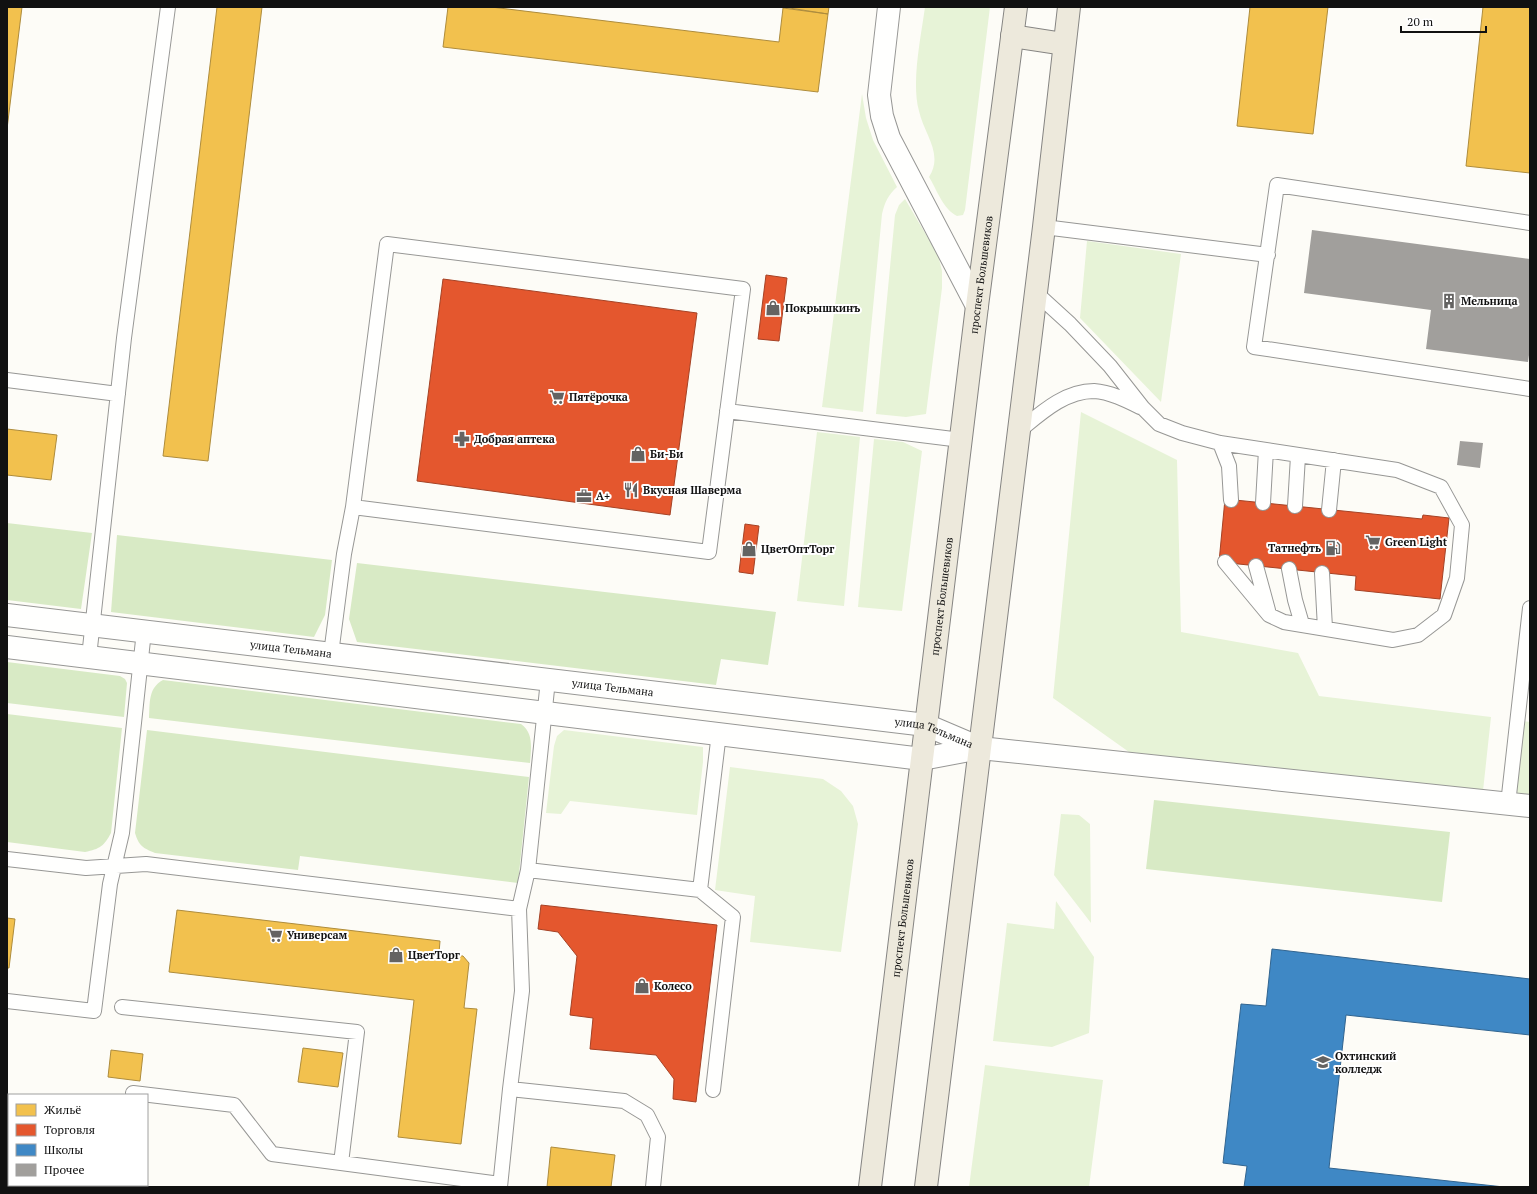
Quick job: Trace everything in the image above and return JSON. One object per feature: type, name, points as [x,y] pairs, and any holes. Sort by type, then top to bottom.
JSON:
[{"type":"main road","name":"проспект Большевиков","points":[[870,1187],[977,306],[1016,7]]},
{"type":"main road","points":[[926,1187],[1044,227],[1069,7]]},
{"type":"main road","points":[[1012,36],[1064,44]]},
{"type":"street","points":[[889,7],[879,95],[882,116],[889,138],[977,306]]},
{"type":"street","name":"улица Тельмана","points":[[7,615],[926,725],[980,748]]},
{"type":"street","name":"улица Тельмана","points":[[7,647],[922,759],[980,748]]},
{"type":"street","points":[[980,748],[1530,806]]},
{"type":"lane","points":[[89,657],[118,394],[168,7]]},
{"type":"lane","points":[[1530,223],[1277,185],[1254,347],[1530,389]]},
{"type":"lane","points":[[1044,227],[1268,255]]},
{"type":"lane","points":[[331,654],[344,554],[353,507],[386,244],[742,289],[709,552],[353,507]]},
{"type":"lane","points":[[1036,293],[1070,324],[1110,366],[1143,408],[1159,424],[1220,443],[1397,470],[1441,487],[1462,525],[1457,578],[1444,615],[1418,635],[1393,640],[1284,622],[1269,615],[1225,562]]},
{"type":"lane","points":[[7,380],[118,394]]},
{"type":"lane","points":[[1019,431],[1046,408],[1074,395],[1094,391],[1119,397],[1143,408]]},
{"type":"lane","points":[[727,411],[961,440]]},
{"type":"lane","points":[[1220,443],[1229,466],[1231,500]]},
{"type":"lane","points":[[1263,503],[1266,450]]},
{"type":"lane","points":[[1295,506],[1298,456]]},
{"type":"lane","points":[[1329,510],[1334,460]]},
{"type":"lane","points":[[1256,566],[1269,615]]},
{"type":"lane","points":[[1289,569],[1295,600],[1302,624]]},
{"type":"lane","points":[[1322,573],[1324,628]]},
{"type":"lane","points":[[1508,804],[1530,608]]},
{"type":"lane","points":[[7,1001],[94,1011],[110,884],[122,832],[144,631]]},
{"type":"lane","points":[[148,1095],[234,1105],[272,1154],[500,1185],[522,991],[519,909],[528,870],[548,680]]},
{"type":"lane","points":[[700,890],[719,734]]},
{"type":"lane","points":[[7,859],[86,868],[146,864],[519,909]]},
{"type":"lane","points":[[528,870],[700,890],[733,917],[713,1090]]},
{"type":"lane","points":[[122,1007],[357,1032],[341,1163]]},
{"type":"lane","points":[[510,1089],[624,1101],[647,1115],[658,1137],[653,1187]]},
{"type":"lane","points":[[133,1093],[141,1094]]},
{"type":"green space","points":[[925,7],[990,7],[965,210],[963,215],[957,216],[948,209],[929,177],[933,169],[934,152],[921,119],[916,87],[916,73]]},
{"type":"green space","points":[[862,94],[866,118],[873,140],[897,187],[887,199],[882,214],[863,412],[822,407]]},
{"type":"green space","points":[[905,199],[938,255],[942,271],[942,288],[926,414],[906,417],[876,414],[895,215],[899,205]]},
{"type":"green space","points":[[1087,241],[1181,254],[1161,402],[1080,318]]},
{"type":"green space","points":[[1081,412],[1177,460],[1181,632],[1298,653],[1319,696],[1491,717],[1483,791],[1129,752],[1053,698]]},
{"type":"green space","points":[[817,432],[860,437],[844,606],[797,601]]},
{"type":"green space","points":[[874,439],[903,442],[922,451],[902,611],[858,607]]},
{"type":"green space","points":[[7,523],[92,533],[81,609],[7,600]]},
{"type":"green space","points":[[117,535],[332,560],[325,615],[314,637],[111,612]]},
{"type":"green space","points":[[357,563],[776,612],[768,665],[721,659],[716,685],[357,642],[349,619]]},
{"type":"green space","points":[[7,662],[120,676],[125,679],[127,683],[124,717],[7,703]]},
{"type":"green space","points":[[163,680],[521,724],[528,732],[530,737],[530,763],[149,718],[152,692],[158,683]]},
{"type":"green space","points":[[7,714],[122,728],[111,833],[101,846],[94,850],[85,852],[7,842]]},
{"type":"green space","points":[[1521,721],[1530,722],[1530,799],[1512,796]]},
{"type":"green space","points":[[147,730],[529,777],[518,883],[300,856],[298,870],[155,853],[147,850],[138,841],[135,833]]},
{"type":"green space","points":[[564,730],[703,747],[703,762],[697,815],[570,801],[561,814],[546,813],[554,746],[557,736]]},
{"type":"green space","points":[[730,767],[823,779],[841,791],[853,806],[858,824],[841,952],[750,942],[755,896],[715,890]]},
{"type":"green space","points":[[1154,800],[1450,832],[1442,902],[1146,869]]},
{"type":"green space","points":[[1061,814],[1079,815],[1090,824],[1091,923],[1054,875]]},
{"type":"green space","points":[[1056,901],[1094,957],[1089,1033],[1052,1047],[993,1041],[1007,923],[1054,929]]},
{"type":"green space","points":[[985,1065],[1103,1080],[1089,1187],[969,1187]]},
{"type":"building: Жильё","points":[[7,7],[22,7],[7,129]]},
{"type":"building: Жильё","points":[[217,7],[262,7],[208,461],[163,456]]},
{"type":"building: Жильё","points":[[448,7],[491,7],[779,42],[783,8],[828,14],[818,92],[443,47]]},
{"type":"building: Жильё","points":[[783,7],[829,7],[828,14]]},
{"type":"building: Жильё","points":[[1250,7],[1328,7],[1313,134],[1237,126]]},
{"type":"building: Жильё","points":[[1483,7],[1530,7],[1530,173],[1466,166]]},
{"type":"building: Жильё","points":[[7,429],[57,435],[51,480],[7,475]]},
{"type":"building: Жильё","points":[[177,910],[440,941],[439,953],[463,956],[469,963],[464,1008],[477,1009],[461,1144],[398,1137],[414,1000],[169,972]]},
{"type":"building: Жильё","points":[[7,918],[15,919],[9,968],[7,968]]},
{"type":"building: Жильё","points":[[303,1048],[343,1053],[338,1087],[298,1082]]},
{"type":"building: Жильё","points":[[111,1050],[143,1054],[140,1081],[108,1077]]},
{"type":"building: Жильё","points":[[551,1147],[615,1155],[611,1187],[547,1187]]},
{"type":"building: Торговля","name":"Покрышкинъ","points":[[766,275],[787,278],[779,341],[758,339]]},
{"type":"building: Торговля","name":"Пятёрочка","points":[[443,279],[697,313],[670,515],[417,481]]},
{"type":"building: Торговля","name":"Татнефть","points":[[1225,499],[1422,519],[1423,515],[1449,518],[1440,599],[1355,590],[1356,576],[1219,562]]},
{"type":"building: Торговля","name":"ЦветОптТорг","points":[[745,524],[759,526],[753,574],[739,572]]},
{"type":"building: Торговля","name":"Колесо","points":[[541,905],[717,925],[696,1102],[673,1099],[674,1079],[656,1055],[590,1049],[593,1018],[570,1015],[577,956],[558,932],[538,929]]},
{"type":"building: Школы","points":[[1272,949],[1530,979],[1530,1035],[1346,1015],[1329,1168],[1504,1187],[1244,1187],[1247,1166],[1223,1163],[1241,1004],[1266,1006]]},
{"type":"building: Школы","points":[[7,1181],[8,1186],[42,1186],[42,1187],[7,1187]]},
{"type":"building: Прочее","name":"Мельница","points":[[1312,230],[1530,259],[1530,348],[1528,362],[1426,349],[1431,310],[1304,293]]},
{"type":"building: Прочее","points":[[1460,441],[1483,443],[1480,468],[1457,465]]},
{"type":"place","name":"Мельница","points":[[1449,301]]},
{"type":"place","name":"Покрышкинъ","points":[[773,308]]},
{"type":"place","name":"Пятёрочка","points":[[557,397]]},
{"type":"place","name":"Добрая аптека","points":[[462,439]]},
{"type":"place","name":"Би-Би","points":[[638,454]]},
{"type":"place","name":"Вкусная Шаверма","points":[[631,490]]},
{"type":"place","name":"А+","points":[[584,496]]},
{"type":"place","name":"Green Light","points":[[1373,542]]},
{"type":"place","name":"Татнефть","points":[[1333,548]]},
{"type":"place","name":"ЦветОптТорг","points":[[749,549]]},
{"type":"place","name":"Универсам","points":[[275,935]]},
{"type":"place","name":"ЦветТорг","points":[[396,955]]},
{"type":"place","name":"Колесо","points":[[642,986]]},
{"type":"place","name":"Охтинский колледж","points":[[1323,1062]]}]
